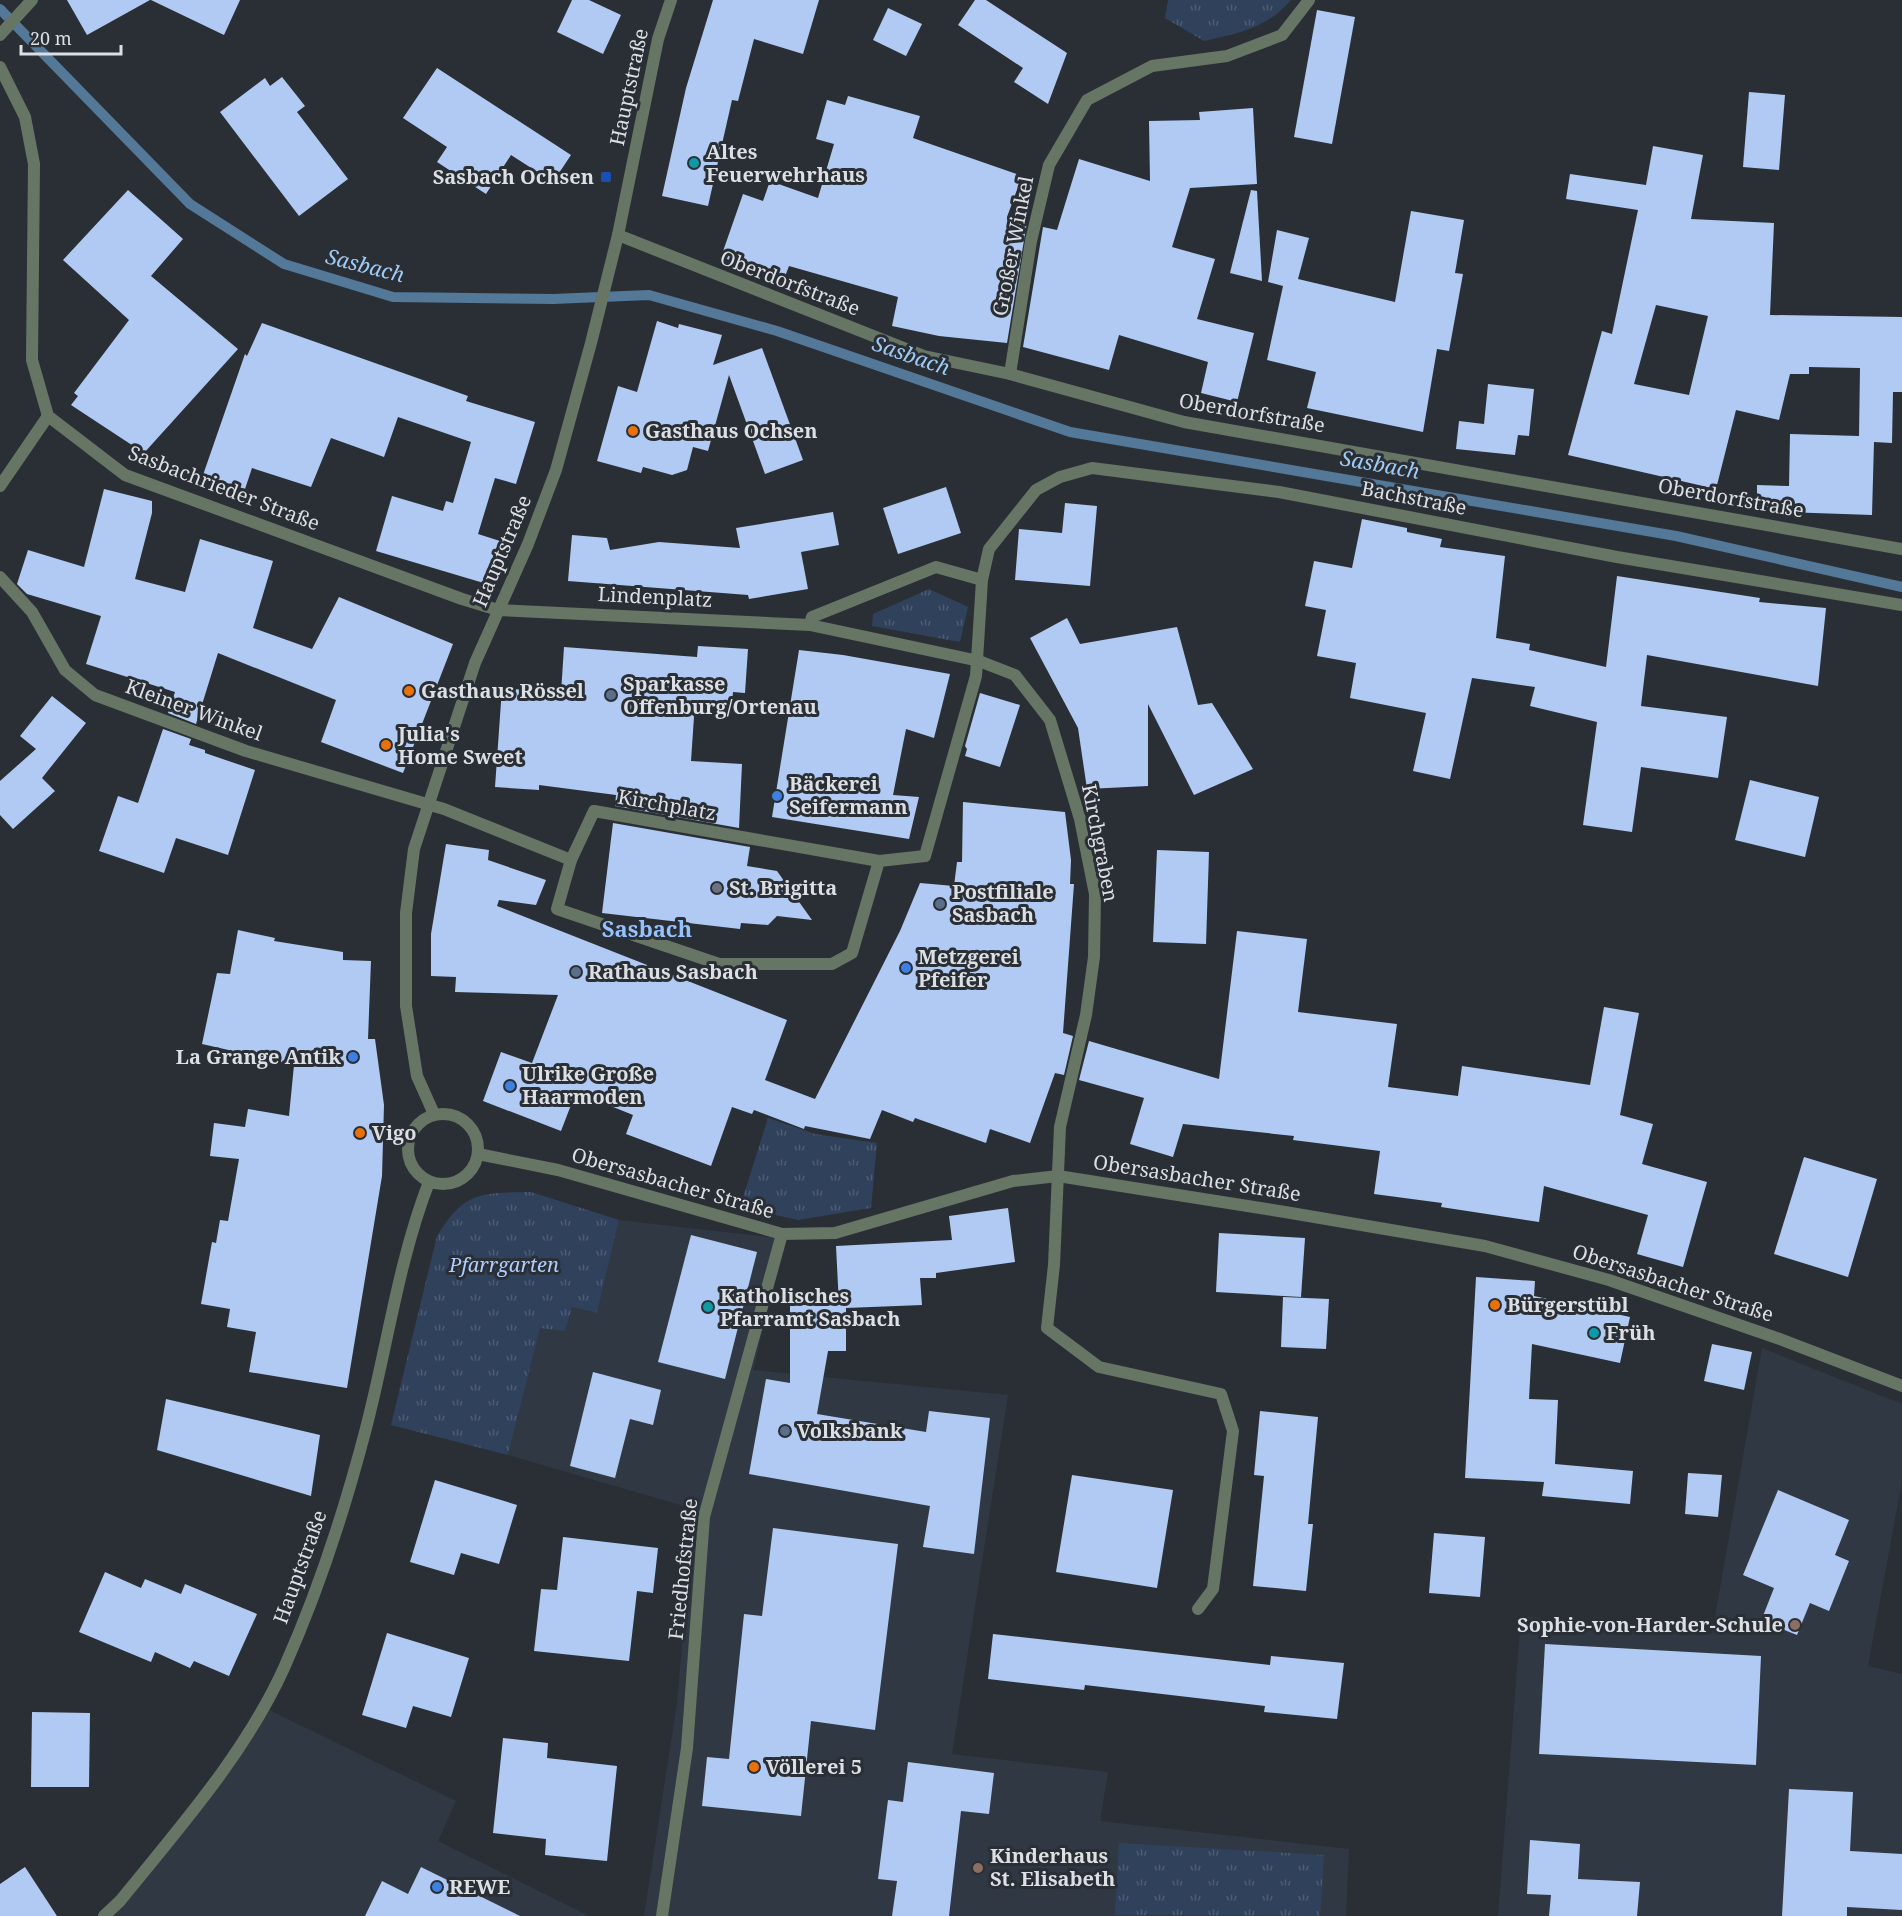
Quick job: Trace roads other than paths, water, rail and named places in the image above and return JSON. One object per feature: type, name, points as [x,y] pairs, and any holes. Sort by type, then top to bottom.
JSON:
[{"type":"street","name":"Hauptstraße","points":[[434,1114],[417,1076],[406,1006],[406,913],[414,849],[474,663],[528,544],[556,470],[594,334],[618,235],[658,39],[671,0]]},
{"type":"street","name":"Großer Winkel","points":[[1010,374],[1031,241],[1049,165],[1087,100],[1152,66],[1227,56],[1282,35],[1309,0]]},
{"type":"street","points":[[0,35],[29,4]]},
{"type":"street","points":[[0,68],[24,117],[34,164],[32,360],[48,416],[0,486]]},
{"type":"street","name":"Oberdorfstraße","points":[[618,235],[924,356],[1010,374],[1184,422],[1902,549]]},
{"type":"street","name":"Sasbachrieder Straße","points":[[48,416],[126,475],[462,600],[498,609]]},
{"type":"street","name":"Bachstraße","points":[[979,661],[982,580],[989,549],[1036,490],[1060,477],[1092,468],[1279,492],[1617,557],[1902,605]]},
{"type":"street","points":[[810,625],[812,617],[936,567],[982,580]]},
{"type":"street","name":"Kleiner Winkel","points":[[0,577],[32,612],[65,670],[94,695],[246,751],[427,803],[571,860]]},
{"type":"street","name":"Lindenplatz","points":[[498,609],[810,625],[979,661]]},
{"type":"street","name":"Kirchplatz","points":[[879,861],[852,953],[832,964],[719,964],[557,909],[571,860],[594,811],[879,861],[925,856],[979,661]]},
{"type":"street","name":"Kirchgraben","points":[[979,661],[1015,675],[1050,720],[1080,819],[1095,894],[1094,957],[1086,1016],[1060,1127],[1054,1265],[1047,1328],[1099,1368],[1221,1394],[1233,1431],[1213,1589],[1198,1609]]},
{"type":"street","points":[[445,1113],[467,1122],[478,1143],[478,1155],[467,1175],[445,1184],[429,1182],[415,1170],[408,1148],[415,1127],[434,1114],[445,1113]]},
{"type":"street","name":"Obersasbacher Straße","points":[[478,1155],[558,1170],[782,1234],[835,1233],[1013,1181],[1058,1176],[1485,1246],[1609,1280],[1780,1339],[1902,1386]]},
{"type":"street","name":"Hauptstraße","points":[[104,1916],[127,1892],[220,1773],[284,1668],[328,1557],[368,1422],[411,1230],[429,1182]]},
{"type":"street","name":"Friedhofstraße","points":[[662,1916],[687,1748],[704,1516],[782,1234]]},
{"type":"waterway","name":"Sasbach","points":[[0,9],[190,204],[284,264],[393,297],[553,299],[649,295],[777,331],[1070,432],[1676,536],[1902,587]]},
{"type":"place","name":"Altes Feuerwehrhaus","points":[[694,163]]},
{"type":"place","name":"Sasbach Ochsen","points":[[606,177]]},
{"type":"place","name":"Gasthaus Ochsen","points":[[633,431]]},
{"type":"place","name":"Gasthaus Rössel","points":[[409,691]]},
{"type":"place","name":"Sparkasse Offenburg/Ortenau","points":[[611,695]]},
{"type":"place","name":"Julia's Home Sweet","points":[[386,745]]},
{"type":"place","name":"Bäckerei Seifermann","points":[[777,796]]},
{"type":"place","name":"St. Brigitta","points":[[717,888]]},
{"type":"place","name":"Postfiliale Sasbach","points":[[940,904]]},
{"type":"place","name":"Metzgerei Pfeifer","points":[[906,968]]},
{"type":"place","name":"Rathaus Sasbach","points":[[576,972]]},
{"type":"place","name":"La Grange Antik","points":[[353,1057]]},
{"type":"place","name":"Ulrike Große Haarmoden","points":[[510,1086]]},
{"type":"place","name":"Vigo","points":[[360,1133]]},
{"type":"place","name":"Bürgerstübl","points":[[1495,1305]]},
{"type":"place","name":"Katholisches Pfarramt Sasbach","points":[[708,1307]]},
{"type":"place","name":"Früh","points":[[1594,1333]]},
{"type":"place","name":"Volksbank","points":[[785,1431]]},
{"type":"place","name":"Sophie-von-Harder-Schule","points":[[1795,1625]]},
{"type":"place","name":"Völlerei 5","points":[[754,1767]]},
{"type":"place","name":"Kinderhaus St. Elisabeth","points":[[978,1868]]},
{"type":"place","name":"REWE","points":[[437,1887]]},
{"type":"district","name":"Sasbach","points":[[647,929]]},
{"type":"park label","name":"Pfarrgarten","points":[[504,1265]]}]
